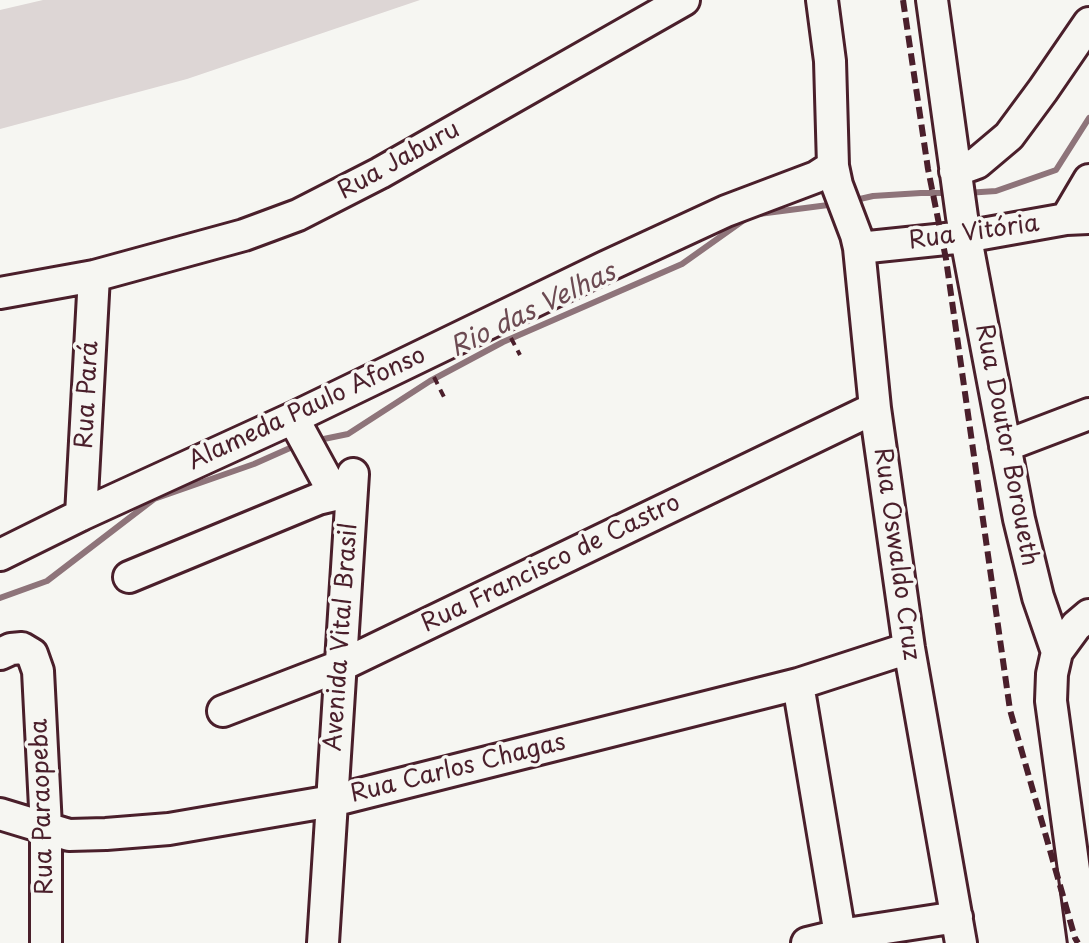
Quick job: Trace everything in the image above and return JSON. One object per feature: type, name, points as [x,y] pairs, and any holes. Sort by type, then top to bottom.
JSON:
[{"type":"street","name":"Rua Jaburu","points":[[0,293],[94,276],[244,235],[298,215],[380,173],[684,0]]},
{"type":"street","name":"Rua Oswaldo Cruz","points":[[822,0],[830,61],[835,176],[858,242],[875,408],[909,648],[959,930]]},
{"type":"street","name":"Rua Doutor Boroueth","points":[[932,0],[963,227],[1019,519],[1038,597],[1057,652]]},
{"type":"street","points":[[955,175],[977,163],[1009,136],[1089,23]]},
{"type":"street","name":"Alameda Paulo Afonso","points":[[0,555],[81,515],[298,425],[605,267],[726,211],[816,177],[835,176]]},
{"type":"street","points":[[1077,219],[1089,180]]},
{"type":"street","name":"Rua Vitória","points":[[858,242],[963,227],[1077,219]]},
{"type":"street","name":"Rua Pará","points":[[81,515],[94,276]]},
{"type":"street","name":"Rua Francisco de Castro","points":[[223,711],[340,666],[875,408]]},
{"type":"street","points":[[1005,446],[1089,414]]},
{"type":"street","name":"Avenida Vital Brasil","points":[[298,425],[316,459],[346,488],[340,666],[323,943]]},
{"type":"street","points":[[129,577],[346,488]]},
{"type":"street","points":[[1084,943],[1051,701],[1057,652],[1076,626],[1089,615]]},
{"type":"street","name":"Rua Paraopeba","points":[[0,654],[22,648],[32,654],[38,671],[46,827],[46,943]]},
{"type":"street","name":"Rua Carlos Chagas","points":[[0,814],[69,835],[169,829],[332,801],[798,684],[909,648]]},
{"type":"street","points":[[798,684],[840,935]]},
{"type":"street","points":[[807,943],[840,935],[959,930]]},
{"type":"path","points":[[515,345],[520,355]]},
{"type":"path","points":[[439,386],[444,397]]},
{"type":"shaded area","points":[[43,0],[420,0],[187,79],[0,129],[0,10]]},
{"type":"waterway","name":"Rio das Velhas","points":[[966,193],[996,191],[1056,170],[1089,118]]},
{"type":"waterway","name":"Rio das Velhas","points":[[851,201],[873,196],[951,193]]},
{"type":"waterway","name":"Rio das Velhas","points":[[314,441],[348,434],[430,381],[503,342],[682,264],[751,215],[836,204]]},
{"type":"waterway","name":"Rio das Velhas","points":[[0,598],[47,581],[154,499],[254,464],[299,444]]},
{"type":"railway","points":[[903,0],[928,169],[946,259],[1010,710],[1078,943]]}]
